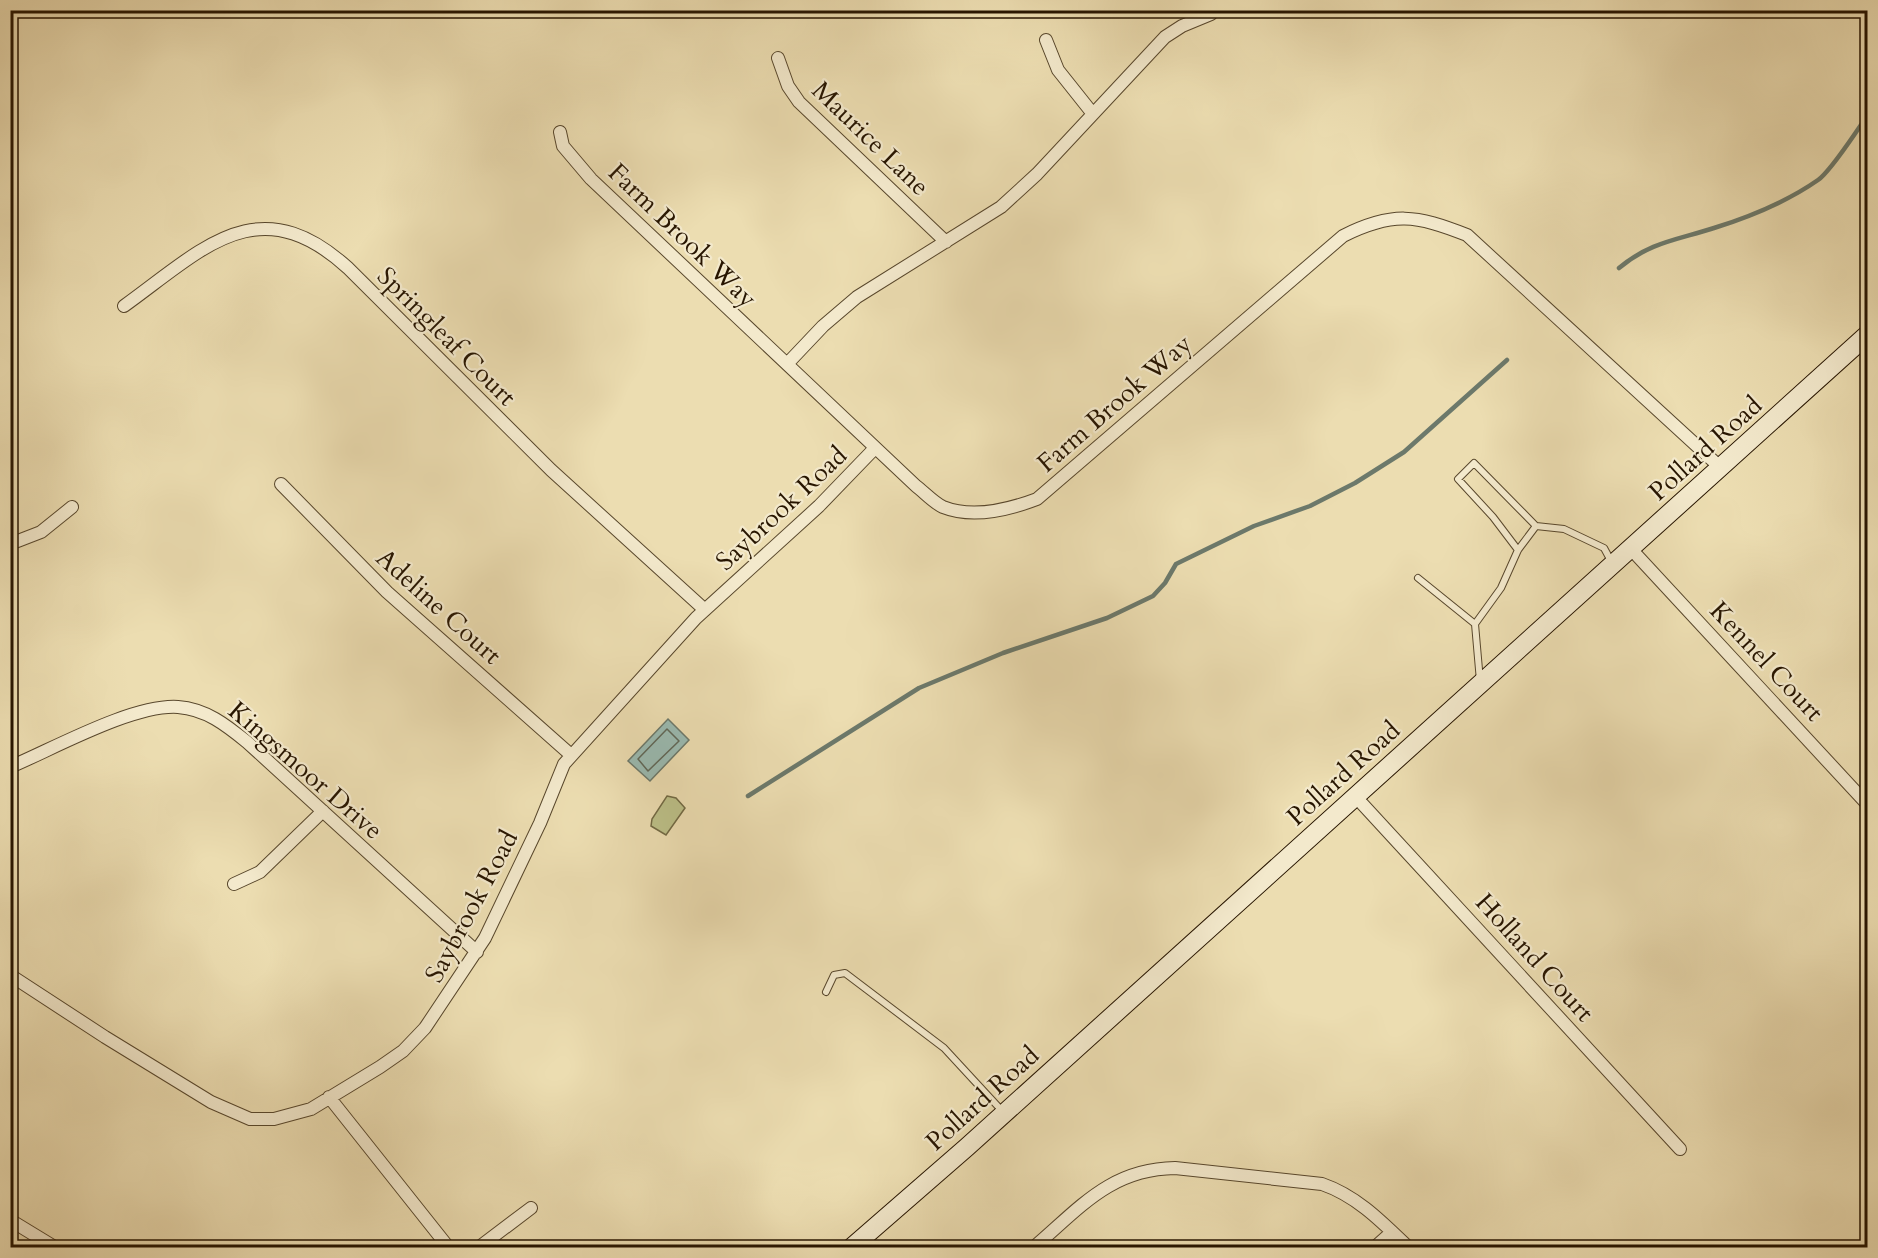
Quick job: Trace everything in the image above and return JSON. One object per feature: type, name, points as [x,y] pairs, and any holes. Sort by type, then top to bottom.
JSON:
[{"type":"street","points":[[787,364],[824,326],[857,297],[1000,207],[1037,174],[1165,37],[1182,26],[1211,14]]},
{"type":"street","points":[[1046,40],[1058,70],[1093,114]]},
{"type":"street","name":"Maurice Lane","points":[[778,58],[788,86],[799,102],[946,242]]},
{"type":"street","name":"Farm Brook Way","points":[[560,132],[563,146],[591,179],[875,448],[943,507],[981,513],[1010,509],[1037,499],[1343,236],[1372,222],[1400,219],[1431,221],[1467,235],[1721,468]]},
{"type":"street","name":"Springleaf Court","points":[[124,306],[209,244],[227,235],[270,228],[296,233],[315,242],[348,268],[551,470],[705,610]]},
{"type":"street","name":"Pollard Road","points":[[851,1248],[1632,549],[1868,334]]},
{"type":"street","name":"Saybrook Road","points":[[10,975],[211,1102],[250,1119],[274,1119],[311,1109],[403,1051],[426,1028],[477,952],[522,862],[564,764],[705,610],[819,506],[875,448]]},
{"type":"street","name":"Adeline Court","points":[[281,484],[387,592],[571,755]]},
{"type":"street","points":[[10,544],[40,532],[72,507]]},
{"type":"street","name":"Kennel Court","points":[[1632,549],[1868,805]]},
{"type":"street","name":"Kingsmoor Drive","points":[[10,767],[124,718],[177,707],[219,720],[323,811],[477,952]]},
{"type":"street","name":"Holland Court","points":[[1355,796],[1680,1149]]},
{"type":"street","points":[[234,884],[260,872],[323,811]]},
{"type":"street","points":[[329,1097],[449,1248]]},
{"type":"street","points":[[1033,1248],[1120,1178],[1154,1168],[1185,1169],[1322,1184],[1359,1201],[1409,1248]]},
{"type":"street","points":[[478,1248],[531,1208]]},
{"type":"street","points":[[10,1220],[56,1248]]},
{"type":"street","points":[[1374,1248],[1392,1232]]},
{"type":"lane","points":[[1518,550],[1493,517],[1458,479],[1474,463],[1536,526],[1564,529],[1604,548],[1613,564]]},
{"type":"lane","points":[[1480,684],[1475,624],[1500,588],[1518,550],[1536,526]]},
{"type":"lane","points":[[1418,579],[1475,624]]},
{"type":"lane","points":[[826,992],[834,975],[845,974],[944,1048],[1004,1113]]},
{"type":"green space","points":[[667,796],[676,798],[685,808],[666,835],[651,826],[652,819]]},
{"type":"water","points":[[668,719],[689,740],[650,781],[628,761]]},
{"type":"waterway","points":[[1619,268],[1630,259],[1653,247],[1741,219],[1781,202],[1806,188],[1830,168],[1868,115]]},
{"type":"waterway","points":[[748,796],[919,688],[1003,653],[1107,618],[1153,596],[1165,583],[1176,564],[1254,526],[1310,506],[1355,483],[1404,452],[1507,360]]}]
